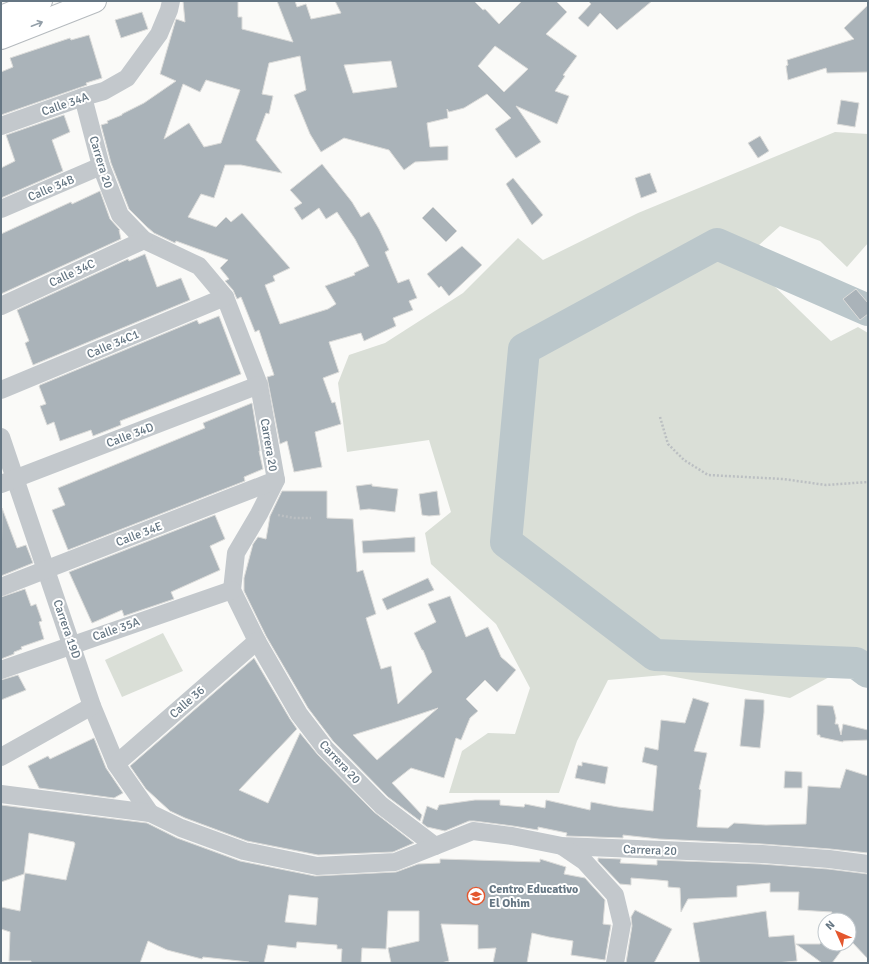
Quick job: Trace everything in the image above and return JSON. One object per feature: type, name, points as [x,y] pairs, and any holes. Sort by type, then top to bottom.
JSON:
[{"type":"main road","points":[[1,17],[41,1]]},
{"type":"main road","points":[[1,38],[95,1]]},
{"type":"street","name":"Calle 34A","points":[[1,126],[104,91],[127,78],[159,34],[171,1]]},
{"type":"street","name":"Carrera 20","points":[[83,97],[101,166],[120,215],[144,240],[200,266],[225,297],[258,385],[276,480],[259,514],[236,553],[232,590],[258,641],[299,714],[326,748],[381,804],[435,846]]},
{"type":"street","name":"Calle 34B","points":[[1,209],[101,166]]},
{"type":"street","name":"Calle 34C","points":[[1,306],[144,240]]},
{"type":"street","name":"Calle 34C1","points":[[1,390],[225,297]]},
{"type":"street","name":"Calle 34D","points":[[8,481],[258,385]]},
{"type":"street","name":"Carrera 19D","points":[[1,437],[8,481],[46,570],[92,706],[116,764],[150,813]]},
{"type":"street","name":"Calle 34E","points":[[1,587],[276,480]]},
{"type":"street","name":"Calle 35A","points":[[1,670],[72,644],[232,590]]},
{"type":"street","name":"Calle 36","points":[[116,764],[258,641]]},
{"type":"street","points":[[1,757],[92,706]]},
{"type":"street","points":[[1,794],[150,813]]},
{"type":"street","name":"Carrera 20","points":[[150,813],[182,828],[244,851],[317,866],[394,862],[473,831],[512,836],[562,846],[762,854],[829,859],[868,864]]},
{"type":"street","points":[[562,846],[584,861],[615,895],[622,924],[614,963]]},
{"type":"path","points":[[660,417],[668,444],[684,460],[708,475],[783,479],[826,485],[868,482]]},
{"type":"shaded area","points":[[835,132],[868,134],[868,243],[847,267],[820,241],[780,226],[759,245],[770,282],[831,341],[858,327],[868,333],[868,667],[850,666],[790,698],[664,675],[608,680],[577,741],[559,793],[449,793],[462,751],[488,733],[515,734],[530,688],[496,624],[431,564],[425,533],[451,512],[429,440],[347,452],[338,383],[349,355],[385,343],[463,293],[518,238],[543,260],[638,213]]},
{"type":"shaded area","points":[[163,633],[183,671],[122,697],[105,660]]},
{"type":"building","points":[[183,1],[238,1],[238,17],[242,17],[242,29],[293,42],[277,1],[295,1],[297,7],[306,4],[311,19],[341,13],[335,1],[474,1],[483,10],[485,9],[499,24],[522,1],[556,1],[567,12],[546,34],[577,56],[563,75],[565,76],[555,91],[569,96],[557,124],[516,106],[541,142],[516,158],[495,129],[511,118],[487,94],[464,108],[449,112],[447,109],[448,118],[427,123],[430,147],[448,146],[448,160],[415,162],[404,170],[389,150],[344,138],[321,152],[310,134],[294,95],[306,90],[300,56],[269,63],[262,94],[273,96],[269,114],[266,113],[256,140],[282,173],[241,165],[225,165],[214,198],[201,194],[188,217],[216,227],[226,217],[231,222],[242,213],[290,268],[273,276],[275,281],[265,285],[280,324],[328,309],[336,304],[325,286],[355,275],[354,273],[369,266],[355,239],[337,212],[326,219],[319,208],[302,220],[294,208],[302,203],[290,190],[322,164],[352,202],[361,217],[369,212],[389,250],[385,252],[398,283],[409,279],[417,298],[409,301],[413,310],[393,318],[396,326],[364,341],[361,333],[329,342],[339,372],[323,378],[332,403],[335,402],[341,424],[315,432],[322,467],[294,472],[287,441],[280,444],[267,377],[274,375],[259,330],[255,332],[241,297],[237,299],[233,290],[225,281],[229,279],[220,268],[228,260],[176,241],[175,243],[154,233],[129,209],[111,163],[101,125],[108,123],[107,121],[144,103],[176,81],[160,74],[176,19],[185,22]],"holes":[[[495,46],[528,69],[504,92],[478,66]],[[391,61],[397,87],[353,93],[344,65]],[[206,80],[240,90],[221,143],[204,147],[189,123],[164,139],[183,84],[200,92]]]},
{"type":"building","points":[[588,1],[652,1],[617,30],[600,13],[588,27],[578,18],[591,4]]},
{"type":"building","points":[[868,5],[868,72],[827,73],[826,68],[788,80],[786,66],[788,65],[787,60],[854,39],[844,28]]},
{"type":"building","points":[[142,12],[148,29],[121,38],[115,20]]},
{"type":"building","points":[[89,35],[102,78],[86,83],[87,85],[1,115],[1,72],[13,67],[10,58],[70,38],[71,40]]},
{"type":"building","points":[[841,100],[859,103],[855,127],[837,124]]},
{"type":"building","points":[[64,115],[70,132],[52,140],[63,171],[1,198],[1,168],[15,161],[6,135]]},
{"type":"building","points":[[760,136],[769,151],[758,158],[748,143]]},
{"type":"building","points":[[650,173],[657,192],[641,198],[635,178]]},
{"type":"building","points":[[513,178],[543,215],[532,225],[506,184]]},
{"type":"building","points":[[100,191],[110,219],[120,230],[121,239],[1,294],[1,234],[71,202],[72,204]]},
{"type":"building","points":[[433,207],[457,231],[446,242],[422,218]]},
{"type":"building","points":[[462,246],[482,265],[449,296],[441,286],[439,288],[427,274]]},
{"type":"building","points":[[145,254],[157,287],[181,278],[190,300],[33,365],[25,343],[29,341],[17,310],[128,259],[129,261]]},
{"type":"building","points":[[856,289],[868,303],[868,314],[860,320],[843,299]]},
{"type":"building","points":[[219,316],[241,374],[120,421],[121,425],[93,436],[91,430],[60,441],[54,422],[47,425],[40,406],[46,404],[39,386],[40,385],[197,320],[199,324]]},
{"type":"building","points":[[252,403],[263,469],[244,477],[245,481],[68,550],[52,510],[65,505],[58,488],[205,428],[203,423]]},
{"type":"building","points":[[372,484],[372,486],[398,489],[395,512],[369,509],[360,510],[356,486]]},
{"type":"building","points":[[282,491],[327,491],[327,518],[353,519],[357,572],[363,570],[376,614],[366,618],[381,669],[391,666],[398,704],[432,672],[414,633],[436,622],[428,604],[450,596],[466,637],[488,627],[501,657],[516,670],[497,692],[485,680],[466,699],[478,711],[470,718],[461,740],[456,738],[444,778],[411,768],[392,783],[422,815],[420,821],[388,797],[333,741],[308,708],[266,636],[244,591],[244,578],[253,544],[258,537],[266,539],[270,516]],"holes":[[[438,708],[377,760],[353,735]]]},
{"type":"building","points":[[437,491],[440,515],[422,515],[419,494]]},
{"type":"building","points":[[2,508],[17,548],[26,545],[33,563],[1,576]]},
{"type":"building","points":[[215,515],[225,539],[210,546],[220,570],[171,592],[174,599],[124,616],[122,610],[92,623],[69,572]]},
{"type":"building","points":[[415,537],[415,552],[363,553],[362,541]]},
{"type":"building","points":[[428,578],[434,590],[387,610],[382,599]]},
{"type":"building","points":[[25,589],[31,606],[36,604],[42,621],[39,622],[44,639],[21,647],[22,649],[14,652],[14,654],[1,659],[1,597]]},
{"type":"building","points":[[254,658],[297,729],[239,790],[268,803],[300,733],[318,755],[374,812],[414,843],[393,852],[318,855],[247,841],[170,811],[146,789],[130,766]]},
{"type":"building","points":[[18,675],[26,690],[1,700],[1,680]]},
{"type":"building","points":[[693,698],[709,703],[694,751],[707,753],[699,789],[701,790],[697,827],[728,828],[734,823],[766,825],[806,824],[808,786],[840,788],[846,769],[868,776],[868,853],[762,844],[659,839],[623,835],[623,838],[566,836],[567,833],[538,827],[538,830],[474,821],[469,821],[445,831],[427,827],[422,823],[427,806],[437,810],[439,805],[475,800],[500,800],[500,805],[524,807],[525,804],[545,808],[546,800],[590,810],[591,802],[653,811],[657,766],[642,762],[645,747],[658,750],[661,720],[685,723]]},
{"type":"building","points":[[745,699],[764,700],[760,748],[740,746]]},
{"type":"building","points":[[817,705],[833,706],[836,718],[835,724],[838,724],[841,735],[843,724],[868,730],[868,740],[843,742],[817,735]]},
{"type":"building","points":[[94,738],[106,768],[123,793],[114,798],[39,788],[28,766],[48,756],[50,759]]},
{"type":"building","points":[[582,762],[608,767],[605,784],[575,778],[578,765],[582,766]]},
{"type":"building","points":[[785,771],[802,772],[802,788],[784,788]]},
{"type":"building","points":[[1,805],[147,823],[177,838],[240,861],[315,876],[396,872],[418,864],[440,863],[440,859],[540,862],[540,859],[566,867],[564,874],[585,878],[605,900],[603,924],[611,925],[605,960],[571,955],[573,941],[532,933],[527,963],[493,963],[496,948],[478,949],[478,925],[441,924],[449,961],[441,963],[391,963],[388,948],[419,941],[419,911],[388,911],[386,949],[362,948],[361,963],[341,963],[342,949],[337,949],[337,945],[297,942],[296,948],[268,945],[264,963],[249,963],[203,957],[202,959],[167,950],[148,941],[140,963],[31,963],[31,961],[9,961],[10,932],[1,929],[1,907],[20,911],[25,873],[66,880],[75,844],[74,842],[29,833],[24,874],[1,882]],"holes":[[[289,895],[318,898],[316,925],[285,922]]]},
{"type":"building","points":[[598,858],[621,859],[620,863],[657,865],[657,860],[761,864],[828,869],[868,874],[868,959],[857,947],[857,912],[798,910],[799,892],[770,892],[770,883],[737,886],[737,897],[688,899],[681,912],[680,888],[668,887],[668,881],[631,878],[631,885],[620,884],[598,861]]},
{"type":"building","points":[[635,910],[672,929],[654,963],[626,963],[632,926],[631,917]]},
{"type":"building","points":[[766,911],[769,937],[794,935],[797,961],[776,963],[700,963],[693,923]]},
{"type":"building","points":[[796,944],[817,944],[817,952],[840,952],[832,963],[822,963]]},
{"type":"waterway","points":[[868,310],[717,244],[524,349],[506,542],[655,655],[856,663],[868,672]]},
{"type":"place","name":"Centro Educativo El Ohim","points":[[476,896]]}]
